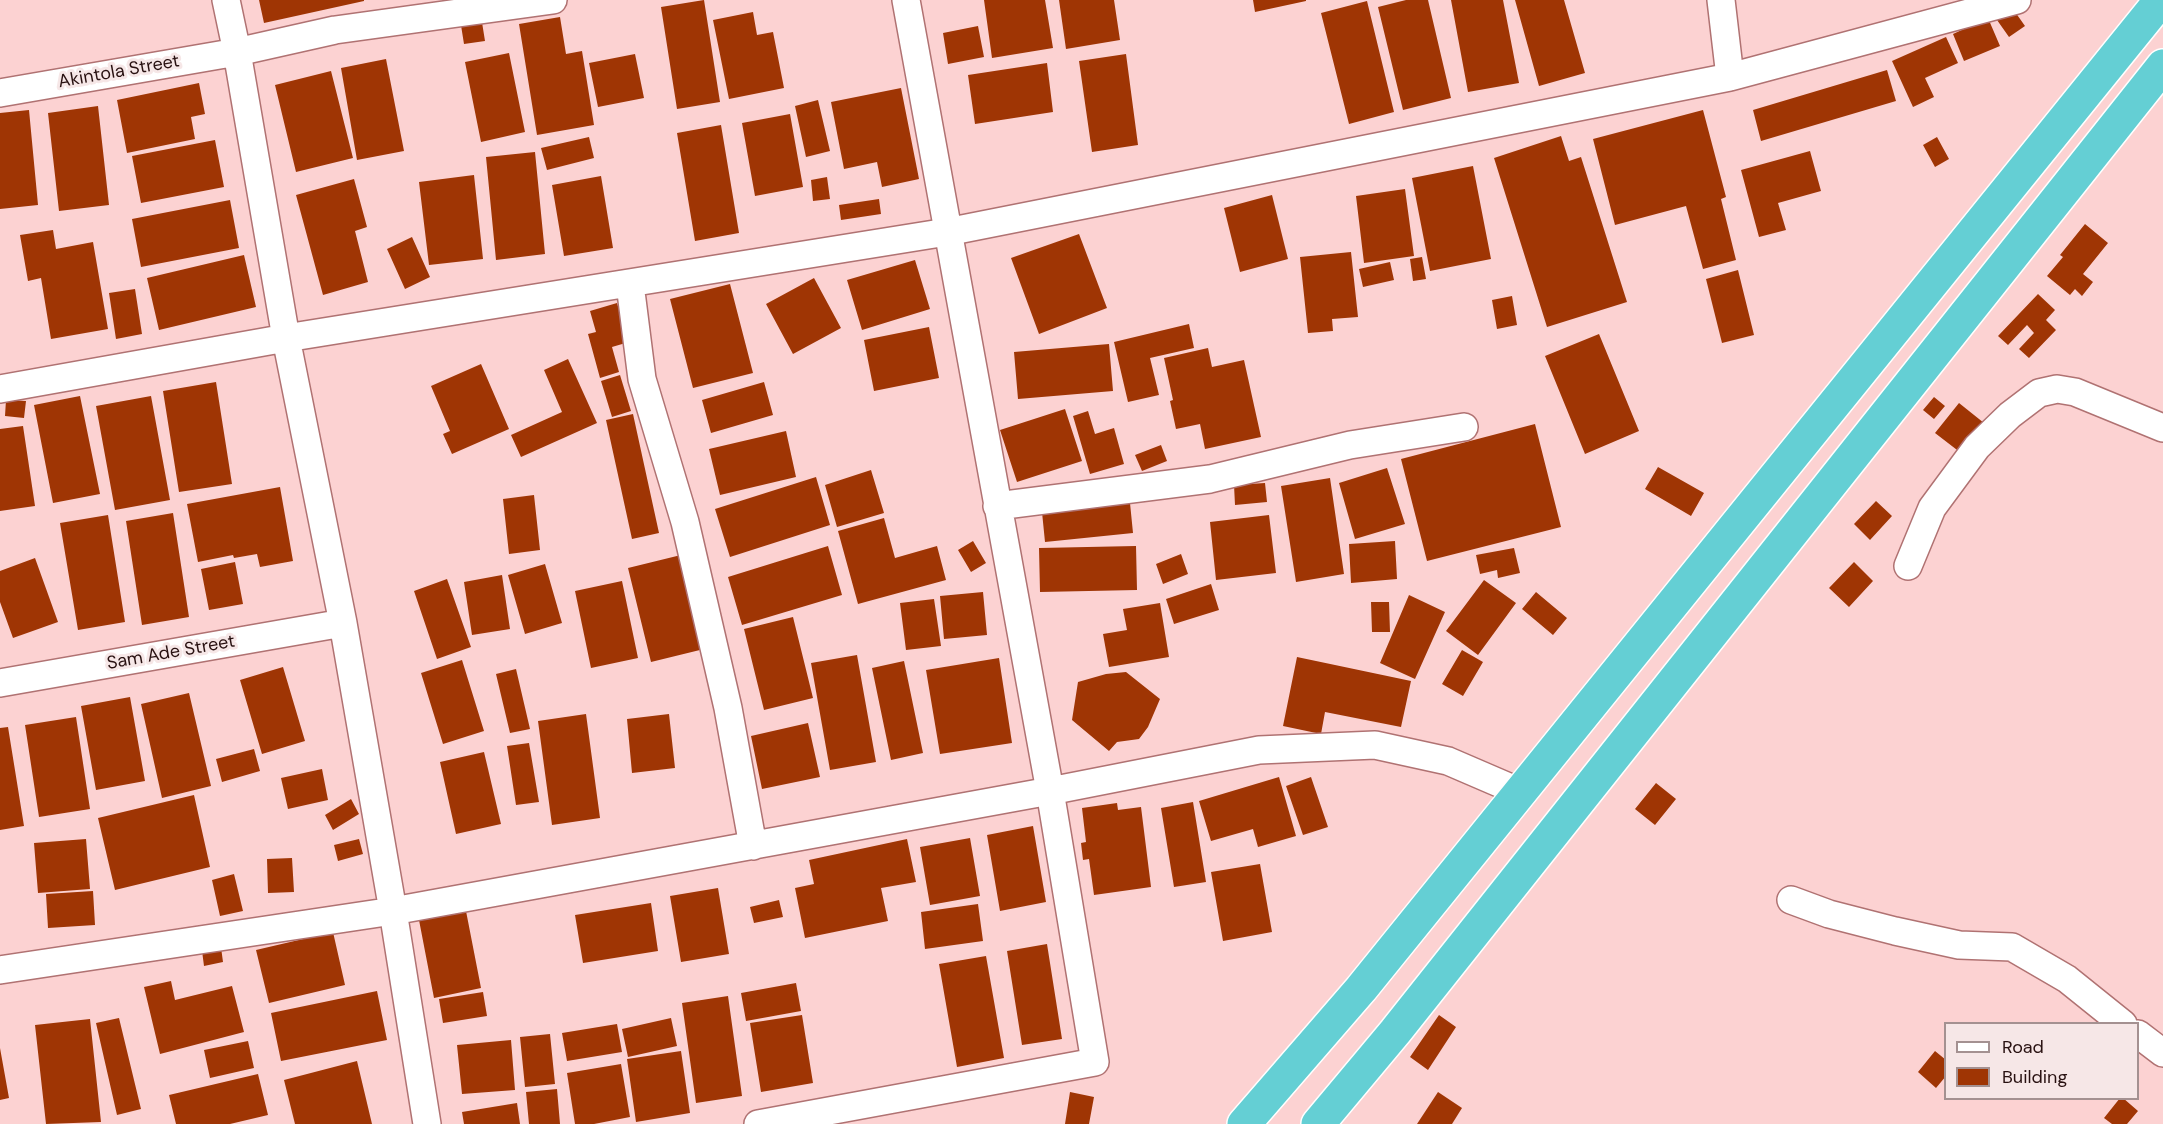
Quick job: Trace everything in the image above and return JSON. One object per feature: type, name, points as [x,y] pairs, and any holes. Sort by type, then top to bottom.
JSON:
[{"type":"highway","points":[[1244,1124],[1361,989],[2161,0]]},
{"type":"highway","points":[[1318,1124],[1395,1032],[2163,66]]},
{"type":"street","points":[[226,0],[286,338],[343,623],[427,1124]]},
{"type":"street","name":"Akintola Street","points":[[0,93],[237,52],[335,30],[553,0]]},
{"type":"street","points":[[758,1124],[1095,1062],[1050,791],[906,0]]},
{"type":"street","points":[[1721,0],[1730,77]]},
{"type":"street","points":[[0,389],[286,338],[947,232],[1730,77],[2017,0]]},
{"type":"street","points":[[630,284],[642,379],[685,522],[728,708],[753,846]]},
{"type":"street","points":[[1908,566],[1932,508],[1977,447],[2010,415],[2039,393],[2057,389],[2075,392],[2163,428]]},
{"type":"street","points":[[997,506],[1210,479],[1350,445],[1464,427]]},
{"type":"street","name":"Sam Ade Street","points":[[0,683],[343,623]]},
{"type":"street","points":[[0,970],[393,911],[1050,791],[1259,750],[1375,745],[1448,761],[1520,792]]},
{"type":"street","points":[[1791,900],[1828,914],[1959,945],[2012,947],[2067,979],[2122,1022]]},
{"type":"street","points":[[2139,1035],[2163,1053]]},
{"type":"building","points":[[259,0],[364,0],[364,1],[264,23]]},
{"type":"building","points":[[704,0],[720,102],[677,109],[661,7]]},
{"type":"building","points":[[984,0],[1045,0],[1053,48],[992,58]]},
{"type":"building","points":[[1059,0],[1114,0],[1120,40],[1066,49]]},
{"type":"building","points":[[1253,0],[1306,0],[1306,1],[1255,12]]},
{"type":"building","points":[[1406,0],[1428,0],[1451,98],[1403,110],[1378,7]]},
{"type":"building","points":[[1451,0],[1503,0],[1519,83],[1468,92]]},
{"type":"building","points":[[1515,0],[1564,0],[1585,73],[1539,86]]},
{"type":"building","points":[[1367,1],[1394,112],[1349,124],[1321,13]]},
{"type":"building","points":[[2013,9],[2025,26],[2009,37],[1997,20]]},
{"type":"building","points":[[753,12],[757,35],[773,32],[784,88],[729,99],[713,20]]},
{"type":"building","points":[[481,16],[485,41],[464,44],[460,19]]},
{"type":"building","points":[[560,17],[566,54],[582,51],[594,125],[537,135],[519,24]]},
{"type":"building","points":[[1988,18],[2000,46],[1964,61],[1953,34]]},
{"type":"building","points":[[978,26],[984,57],[948,64],[943,33]]},
{"type":"building","points":[[1946,37],[1958,63],[1925,78],[1934,97],[1913,107],[1892,61]]},
{"type":"building","points":[[509,53],[525,132],[481,142],[465,62]]},
{"type":"building","points":[[635,54],[644,98],[598,107],[589,63]]},
{"type":"building","points":[[1126,54],[1138,145],[1092,152],[1079,61]]},
{"type":"building","points":[[386,59],[404,151],[357,160],[341,68]]},
{"type":"building","points":[[1047,63],[1053,112],[975,124],[968,75]]},
{"type":"building","points":[[1887,70],[1896,101],[1761,141],[1753,110]]},
{"type":"building","points":[[331,71],[353,158],[296,172],[275,85]]},
{"type":"building","points":[[199,83],[205,114],[191,117],[195,139],[127,153],[117,100]]},
{"type":"building","points":[[901,88],[919,179],[882,187],[877,162],[844,169],[831,102]]},
{"type":"building","points":[[818,100],[830,151],[806,157],[795,106]]},
{"type":"building","points":[[98,106],[109,205],[59,211],[48,113]]},
{"type":"building","points":[[29,110],[38,205],[0,209],[0,113]]},
{"type":"building","points":[[1703,110],[1726,197],[1721,199],[1736,260],[1703,269],[1686,206],[1615,225],[1593,139]]},
{"type":"building","points":[[790,114],[803,187],[755,196],[742,123]]},
{"type":"building","points":[[721,125],[739,233],[695,241],[677,133]]},
{"type":"building","points":[[1561,136],[1569,161],[1581,157],[1627,302],[1547,327],[1494,158]]},
{"type":"building","points":[[589,137],[594,158],[547,170],[541,148]]},
{"type":"building","points":[[1937,137],[1949,159],[1935,167],[1923,145]]},
{"type":"building","points":[[215,140],[224,187],[141,203],[132,156]]},
{"type":"building","points":[[1810,151],[1821,191],[1778,203],[1786,230],[1759,237],[1741,170]]},
{"type":"building","points":[[535,152],[545,254],[496,260],[486,157]]},
{"type":"building","points":[[1473,166],[1491,259],[1430,271],[1412,178]]},
{"type":"building","points":[[474,175],[483,259],[429,265],[419,182]]},
{"type":"building","points":[[601,176],[613,248],[564,256],[552,185]]},
{"type":"building","points":[[827,177],[830,199],[813,201],[811,180]]},
{"type":"building","points":[[354,179],[367,227],[355,231],[368,282],[323,295],[296,195]]},
{"type":"building","points":[[1405,189],[1414,256],[1364,263],[1356,196]]},
{"type":"building","points":[[1272,195],[1288,259],[1240,272],[1224,208]]},
{"type":"building","points":[[879,199],[881,214],[841,220],[839,205]]},
{"type":"building","points":[[230,200],[239,248],[141,267],[132,219]]},
{"type":"building","points":[[2085,224],[2108,243],[2083,274],[2093,282],[2082,296],[2075,289],[2070,295],[2047,276],[2063,257],[2060,255]]},
{"type":"building","points":[[53,230],[56,249],[93,242],[108,329],[51,339],[41,278],[28,281],[20,235]]},
{"type":"building","points":[[1079,234],[1107,308],[1039,334],[1011,258]]},
{"type":"building","points":[[412,237],[430,277],[405,289],[387,249]]},
{"type":"building","points":[[1351,252],[1358,317],[1332,319],[1333,331],[1308,333],[1300,257]]},
{"type":"building","points":[[244,255],[256,307],[159,330],[147,278]]},
{"type":"building","points":[[1422,257],[1426,279],[1413,281],[1410,259]]},
{"type":"building","points":[[915,260],[930,309],[862,330],[847,280]]},
{"type":"building","points":[[1390,262],[1394,280],[1363,287],[1359,269]]},
{"type":"building","points":[[1738,270],[1754,335],[1722,343],[1706,279]]},
{"type":"building","points":[[814,278],[841,328],[793,354],[766,304]]},
{"type":"building","points":[[730,284],[753,373],[693,388],[670,299]]},
{"type":"building","points":[[135,289],[142,334],[116,339],[109,293]]},
{"type":"building","points":[[2038,294],[2055,310],[2046,320],[2056,330],[2029,358],[2019,349],[2034,333],[2027,325],[2008,345],[1998,336]]},
{"type":"building","points":[[1512,296],[1517,325],[1497,329],[1492,300]]},
{"type":"building","points":[[617,303],[629,342],[612,347],[619,372],[600,378],[588,334],[596,332],[590,311]]},
{"type":"building","points":[[1189,324],[1194,348],[1150,358],[1159,395],[1128,402],[1114,342]]},
{"type":"building","points":[[929,327],[939,378],[874,391],[864,340]]},
{"type":"building","points":[[1599,334],[1639,431],[1585,454],[1545,356]]},
{"type":"building","points":[[1109,344],[1113,391],[1018,399],[1014,352]]},
{"type":"building","points":[[1208,348],[1212,367],[1244,360],[1261,437],[1205,449],[1200,424],[1176,429],[1170,401],[1173,400],[1164,358]]},
{"type":"building","points":[[568,359],[597,423],[521,457],[511,435],[562,412],[544,370]]},
{"type":"building","points":[[481,364],[509,429],[452,454],[443,434],[450,431],[431,386]]},
{"type":"building","points":[[620,375],[631,411],[612,417],[601,381]]},
{"type":"building","points":[[216,382],[232,484],[179,492],[163,391]]},
{"type":"building","points":[[764,382],[773,415],[711,433],[702,400]]},
{"type":"building","points":[[80,396],[100,494],[53,503],[34,405]]},
{"type":"building","points":[[151,396],[170,500],[115,510],[96,406]]},
{"type":"building","points":[[1934,397],[1945,406],[1934,419],[1923,410]]},
{"type":"building","points":[[6,400],[26,401],[24,418],[5,416]]},
{"type":"building","points":[[1959,403],[1984,423],[1961,453],[1935,433]]},
{"type":"building","points":[[1065,409],[1082,461],[1017,482],[1000,430]]},
{"type":"building","points":[[1088,411],[1095,434],[1114,428],[1124,464],[1090,474],[1073,416]]},
{"type":"building","points":[[633,414],[659,533],[632,539],[606,420]]},
{"type":"building","points":[[1535,424],[1561,527],[1427,561],[1401,459]]},
{"type":"building","points":[[23,426],[35,506],[0,511],[0,429]]},
{"type":"building","points":[[786,431],[796,477],[720,495],[709,449]]},
{"type":"building","points":[[1161,445],[1167,461],[1142,471],[1135,455]]},
{"type":"building","points":[[1658,467],[1704,493],[1691,516],[1645,489]]},
{"type":"building","points":[[1387,468],[1405,524],[1355,539],[1339,483]]},
{"type":"building","points":[[871,470],[884,513],[837,527],[825,485]]},
{"type":"building","points":[[816,477],[830,525],[730,557],[715,509]]},
{"type":"building","points":[[1330,478],[1344,574],[1296,582],[1281,486]]},
{"type":"building","points":[[1265,483],[1267,502],[1235,505],[1234,485]]},
{"type":"building","points":[[280,487],[293,561],[260,567],[257,554],[234,558],[233,555],[198,562],[187,504]]},
{"type":"building","points":[[534,495],[540,550],[509,554],[503,499]]},
{"type":"building","points":[[1876,501],[1892,516],[1870,540],[1854,524]]},
{"type":"building","points":[[1130,503],[1133,533],[1045,542],[1042,512]]},
{"type":"building","points":[[173,513],[189,617],[142,625],[126,521]]},
{"type":"building","points":[[108,515],[125,622],[78,630],[60,523]]},
{"type":"building","points":[[1269,515],[1276,573],[1216,580],[1210,522]]},
{"type":"building","points":[[884,518],[895,558],[937,546],[946,580],[858,604],[838,531]]},
{"type":"building","points":[[973,541],[986,563],[971,572],[958,550]]},
{"type":"building","points":[[1395,541],[1397,579],[1351,583],[1349,544]]},
{"type":"building","points":[[828,546],[842,595],[742,625],[728,577]]},
{"type":"building","points":[[1136,546],[1137,590],[1040,592],[1039,548]]},
{"type":"building","points":[[1514,548],[1520,573],[1498,578],[1497,570],[1480,574],[1476,555]]},
{"type":"building","points":[[1181,554],[1188,574],[1163,584],[1156,564]]},
{"type":"building","points":[[681,555],[704,649],[651,662],[628,568]]},
{"type":"building","points":[[35,558],[58,622],[13,638],[0,602],[0,571]]},
{"type":"building","points":[[235,562],[243,604],[209,610],[201,569]]},
{"type":"building","points":[[1854,562],[1873,581],[1849,607],[1829,588]]},
{"type":"building","points":[[545,564],[562,623],[525,634],[508,575]]},
{"type":"building","points":[[502,575],[510,629],[472,635],[464,582]]},
{"type":"building","points":[[447,579],[471,647],[437,659],[414,591]]},
{"type":"building","points":[[1484,580],[1516,603],[1478,655],[1446,631]]},
{"type":"building","points":[[622,581],[638,658],[591,668],[575,591]]},
{"type":"building","points":[[1211,584],[1219,610],[1174,624],[1166,599]]},
{"type":"building","points":[[983,592],[987,635],[944,639],[940,596]]},
{"type":"building","points":[[1536,592],[1567,618],[1553,635],[1522,609]]},
{"type":"building","points":[[1409,595],[1445,612],[1415,679],[1380,663]]},
{"type":"building","points":[[934,599],[941,646],[906,650],[900,603]]},
{"type":"building","points":[[1371,602],[1389,602],[1390,632],[1372,632]]},
{"type":"building","points":[[1160,603],[1169,657],[1109,667],[1103,634],[1127,630],[1123,609]]},
{"type":"building","points":[[793,617],[813,698],[764,710],[744,629]]},
{"type":"building","points":[[1462,650],[1483,662],[1463,696],[1442,684]]},
{"type":"building","points":[[857,655],[876,762],[830,770],[811,663]]},
{"type":"building","points":[[1297,657],[1411,681],[1401,727],[1325,712],[1321,734],[1283,726]]},
{"type":"building","points":[[999,658],[1012,743],[940,754],[926,670]]},
{"type":"building","points":[[462,660],[484,731],[443,744],[421,673]]},
{"type":"building","points":[[904,661],[923,753],[891,760],[872,668]]},
{"type":"building","points":[[283,667],[305,741],[262,754],[240,680]]},
{"type":"building","points":[[516,669],[530,729],[510,733],[496,674]]},
{"type":"building","points":[[1126,672],[1160,699],[1148,727],[1139,739],[1117,742],[1109,751],[1072,720],[1078,682],[1106,674]]},
{"type":"building","points":[[189,693],[211,786],[162,798],[141,704]]},
{"type":"building","points":[[130,697],[145,781],[96,790],[81,706]]},
{"type":"building","points":[[586,714],[600,818],[552,825],[538,721]]},
{"type":"building","points":[[669,714],[675,768],[632,773],[627,719]]},
{"type":"building","points":[[76,717],[90,809],[39,817],[25,725]]},
{"type":"building","points":[[808,723],[820,777],[762,789],[751,736]]},
{"type":"building","points":[[8,727],[24,826],[0,830],[0,728]]},
{"type":"building","points":[[529,743],[539,802],[516,805],[507,746]]},
{"type":"building","points":[[254,749],[260,771],[222,782],[216,759]]},
{"type":"building","points":[[484,752],[501,824],[456,834],[440,762]]},
{"type":"building","points":[[322,769],[328,800],[288,809],[281,778]]},
{"type":"building","points":[[1279,777],[1296,836],[1258,847],[1253,829],[1211,841],[1199,801]]},
{"type":"building","points":[[1311,777],[1328,827],[1303,835],[1286,786]]},
{"type":"building","points":[[1656,783],[1676,799],[1655,825],[1635,809]]},
{"type":"building","points":[[194,795],[210,867],[115,890],[98,818]]},
{"type":"building","points":[[351,799],[359,814],[333,830],[325,815]]},
{"type":"building","points":[[1193,802],[1206,882],[1174,887],[1161,808]]},
{"type":"building","points":[[1117,803],[1118,810],[1141,807],[1151,887],[1094,895],[1089,859],[1083,860],[1081,843],[1086,842],[1082,808]]},
{"type":"building","points":[[1033,826],[1046,902],[1000,911],[987,835]]},
{"type":"building","points":[[970,838],[980,896],[930,905],[920,847]]},
{"type":"building","points":[[86,839],[90,889],[38,893],[34,843]]},
{"type":"building","points":[[359,839],[363,854],[338,861],[334,845]]},
{"type":"building","points":[[907,839],[916,882],[881,888],[888,921],[805,938],[795,888],[814,884],[809,860]]},
{"type":"building","points":[[292,858],[294,892],[268,893],[267,859]]},
{"type":"building","points":[[1260,864],[1272,932],[1223,941],[1211,872]]},
{"type":"building","points":[[234,874],[243,911],[220,916],[212,880]]},
{"type":"building","points":[[718,888],[729,954],[681,962],[670,896]]},
{"type":"building","points":[[93,891],[95,925],[48,928],[46,894]]},
{"type":"building","points":[[779,900],[783,917],[754,923],[750,907]]},
{"type":"building","points":[[651,903],[658,951],[583,963],[575,915]]},
{"type":"building","points":[[978,904],[983,941],[925,949],[921,912]]},
{"type":"building","points":[[466,911],[481,988],[434,998],[419,920]]},
{"type":"building","points":[[333,932],[345,985],[269,1003],[256,950]]},
{"type":"building","points":[[220,940],[223,962],[204,966],[201,943]]},
{"type":"building","points":[[1047,944],[1062,1039],[1022,1045],[1007,951]]},
{"type":"building","points":[[986,956],[1004,1058],[957,1067],[939,964]]},
{"type":"building","points":[[171,981],[175,1000],[232,986],[244,1032],[160,1054],[144,987]]},
{"type":"building","points":[[796,983],[801,1011],[746,1021],[741,993]]},
{"type":"building","points":[[377,991],[387,1040],[281,1061],[271,1013]]},
{"type":"building","points":[[483,992],[487,1016],[443,1023],[439,999]]},
{"type":"building","points":[[728,996],[742,1096],[696,1103],[682,1003]]},
{"type":"building","points":[[802,1015],[813,1083],[761,1092],[750,1023]]},
{"type":"building","points":[[1439,1015],[1456,1027],[1428,1070],[1410,1057]]},
{"type":"building","points":[[119,1018],[141,1109],[117,1115],[96,1023]]},
{"type":"building","points":[[671,1018],[677,1046],[628,1057],[622,1029]]},
{"type":"building","points":[[90,1019],[101,1122],[46,1124],[35,1025]]},
{"type":"building","points":[[617,1024],[622,1052],[567,1061],[562,1033]]},
{"type":"building","points":[[550,1034],[555,1084],[525,1087],[520,1037]]},
{"type":"building","points":[[511,1040],[515,1090],[462,1094],[457,1045]]},
{"type":"building","points":[[248,1041],[254,1068],[210,1078],[204,1050]]},
{"type":"building","points":[[0,1048],[9,1098],[0,1100]]},
{"type":"building","points":[[681,1051],[690,1113],[636,1122],[627,1059]]},
{"type":"building","points":[[1935,1051],[1944,1058],[1944,1078],[1936,1088],[1918,1072]]},
{"type":"building","points":[[357,1061],[372,1124],[295,1124],[284,1080]]},
{"type":"building","points":[[621,1064],[630,1117],[594,1124],[575,1124],[567,1073]]},
{"type":"building","points":[[258,1074],[268,1115],[230,1124],[176,1124],[169,1095]]},
{"type":"building","points":[[557,1089],[560,1124],[529,1124],[526,1092]]},
{"type":"building","points":[[1070,1092],[1094,1097],[1089,1124],[1065,1124]]},
{"type":"building","points":[[1438,1092],[1462,1108],[1452,1124],[1417,1124]]},
{"type":"building","points":[[2118,1100],[2125,1100],[2138,1111],[2127,1124],[2112,1124],[2104,1118]]},
{"type":"building","points":[[517,1103],[520,1124],[464,1124],[462,1112]]}]
